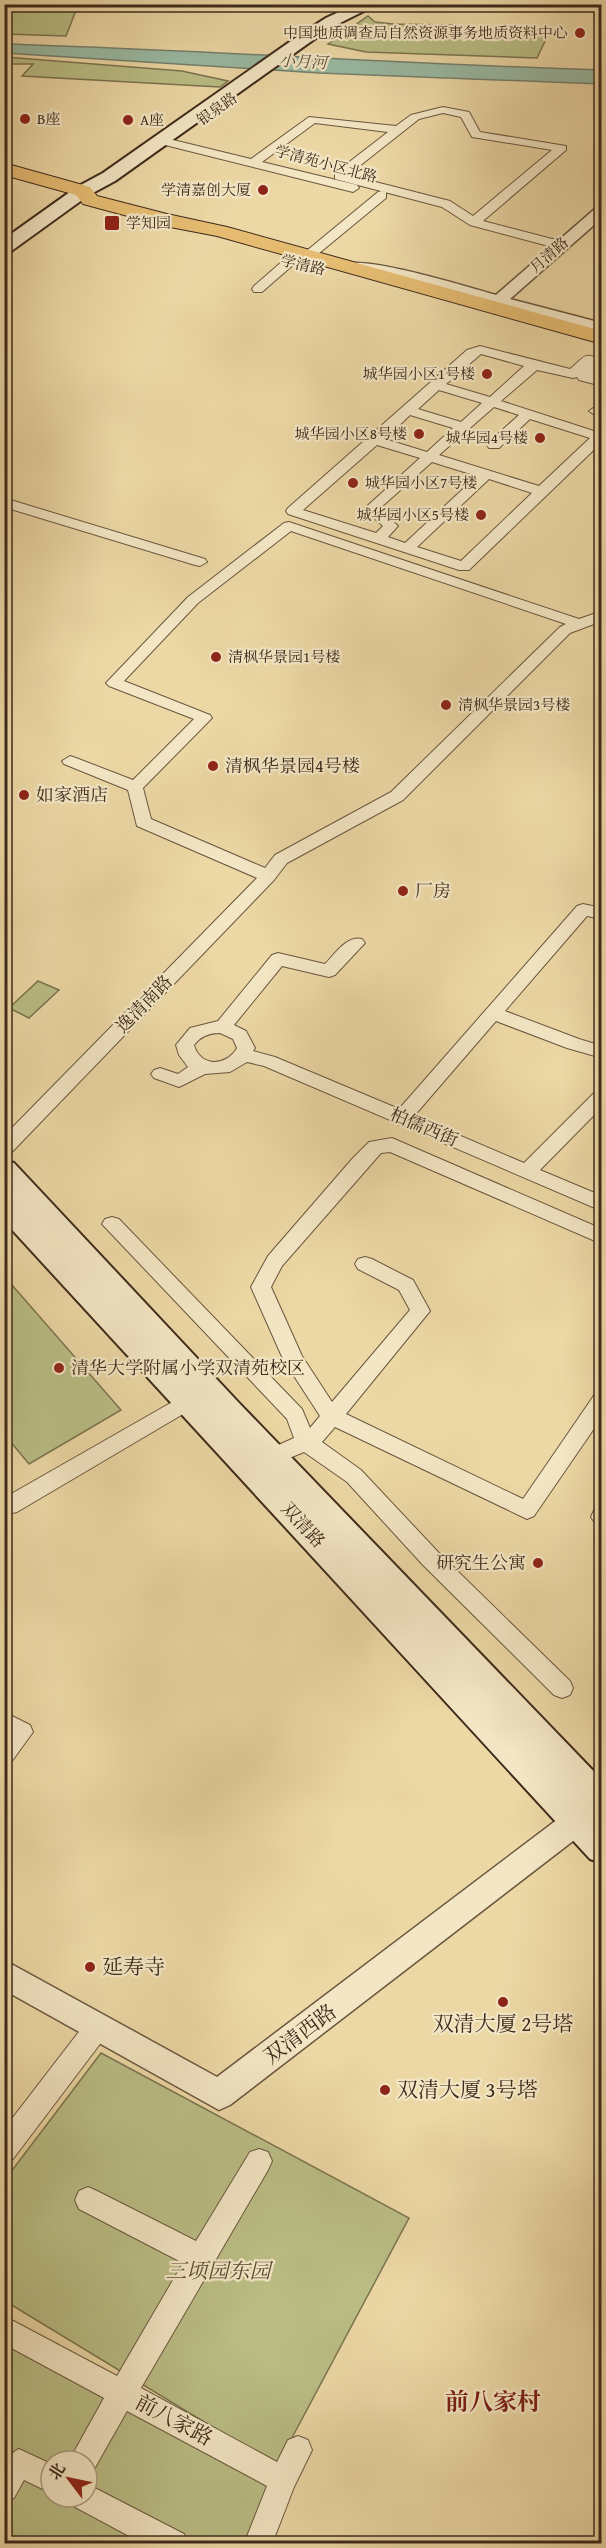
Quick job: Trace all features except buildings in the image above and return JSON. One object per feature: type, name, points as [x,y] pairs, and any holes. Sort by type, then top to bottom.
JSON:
[{"type":"main road","name":"银泉路","points":[[80,200],[169,143],[299,46],[362,8]]},
{"type":"main road","name":"银泉路","points":[[80,200],[110,177],[256,78]]},
{"type":"main road","name":"学清路","points":[[4,169],[80,200],[298,259],[598,354]]},
{"type":"main road","name":"学清路","points":[[4,183],[54,197],[80,200]]},
{"type":"main road","points":[[4,248],[80,200]]},
{"type":"main road","points":[[4,263],[80,200]]},
{"type":"main road","name":"学清路","points":[[298,259],[332,263],[602,338]]},
{"type":"main road","name":"双清路","points":[[4,1170],[261,1462],[593,1801],[602,1848]]},
{"type":"main road","name":"双清路","points":[[4,1203],[188,1401],[261,1462]]},
{"type":"street","points":[[474,222],[562,148],[476,135],[465,114],[443,110],[415,117],[339,176],[446,204],[474,222],[560,245]]},
{"type":"street","points":[[255,162],[313,119],[398,130]]},
{"type":"street","name":"学清苑小区北路","points":[[169,143],[255,162],[382,195],[258,289]]},
{"type":"street","name":"月清路","points":[[498,301],[602,210]]},
{"type":"street","name":"学清路","points":[[332,263],[384,270],[602,328]]},
{"type":"street","points":[[437,384],[600,435],[464,567],[293,511],[472,353],[480,350],[573,374],[598,354]]},
{"type":"street","points":[[598,354],[584,377],[602,382]]},
{"type":"street","points":[[378,539],[391,526],[371,509],[534,365]]},
{"type":"street","points":[[602,406],[596,411],[602,416]]},
{"type":"street","points":[[406,412],[410,411],[463,427]]},
{"type":"street","points":[[494,445],[528,414]]},
{"type":"street","points":[[375,440],[542,491]]},
{"type":"street","points":[[408,548],[487,474]]},
{"type":"street","points":[[4,502],[200,562]]},
{"type":"street","points":[[135,787],[204,718],[114,683],[193,600],[289,526],[580,624],[602,615]]},
{"type":"street","name":"逸清南路","points":[[4,1148],[268,876],[281,859],[397,796],[565,630],[580,624]]},
{"type":"street","points":[[70,761],[135,787]]},
{"type":"street","points":[[135,787],[143,822],[268,876]]},
{"type":"street","points":[[402,1118],[583,910],[602,914]]},
{"type":"street","points":[[223,1027],[278,959],[329,971],[356,943]]},
{"type":"street","points":[[493,1013],[573,1044],[602,1052]]},
{"type":"street","points":[[223,1027],[240,1035],[246,1048],[244,1055],[223,1068],[203,1067],[195,1064],[186,1052],[189,1039],[203,1029],[223,1027]]},
{"type":"street","name":"柏儒西街","points":[[244,1055],[268,1060],[602,1204]]},
{"type":"street","points":[[160,1074],[179,1081],[203,1067]]},
{"type":"street","points":[[527,1172],[602,1095]]},
{"type":"street","points":[[602,1237],[392,1145],[376,1148],[275,1261],[261,1287],[293,1359],[331,1416],[527,1510],[602,1400]]},
{"type":"street","points":[[112,1224],[295,1415],[306,1442],[354,1476],[431,1559],[562,1688]]},
{"type":"street","points":[[261,1462],[313,1439],[420,1311],[406,1285],[365,1264]]},
{"type":"street","points":[[4,1507],[10,1506],[188,1401]]},
{"type":"street","points":[[4,1722],[22,1732],[4,1754]]},
{"type":"street","name":"双清西路","points":[[4,1974],[219,2095],[593,1801]]},
{"type":"street","points":[[4,2150],[97,2028]]},
{"type":"street","points":[[90,2449],[121,2392],[259,2161]]},
{"type":"street","points":[[88,2199],[201,2258]]},
{"type":"street","name":"前八家路","points":[[4,2329],[283,2480]]},
{"type":"street","points":[[258,2544],[283,2480],[298,2450]]},
{"type":"street","points":[[4,2488],[19,2463],[39,2473]]},
{"type":"street","points":[[99,2504],[174,2544]]},
{"type":"green space","points":[[5,4],[78,5],[66,36],[5,34]]},
{"type":"green space","points":[[368,16],[375,22],[394,24],[453,25],[477,30],[506,28],[550,31],[537,58],[366,52],[328,44]]},
{"type":"green space","points":[[5,57],[182,71],[228,81],[220,87],[22,76],[33,64],[10,64],[5,71]]},
{"type":"green space","points":[[38,981],[59,990],[29,1018],[9,1008]]},
{"type":"green space","points":[[5,1277],[121,1410],[29,1464],[5,1435]]},
{"type":"green space","name":"三顷园东园","points":[[101,2053],[409,2218],[277,2466],[5,2301],[4,2181]]},
{"type":"green space","points":[[4,2340],[275,2486],[250,2543],[5,2543]]},
{"type":"water","name":"小月河","points":[[5,44],[601,70],[601,84],[319,73],[5,53]]},
{"type":"place","name":"中国地质调查局自然资源事务地质资料中心","points":[[580,33]]},
{"type":"place","name":"B座","points":[[25,119]]},
{"type":"place","name":"A座","points":[[128,120]]},
{"type":"place","name":"学清嘉创大厦","points":[[263,190]]},
{"type":"place","name":"学知园","points":[[112,223]]},
{"type":"place","name":"城华园小区1号楼","points":[[487,374]]},
{"type":"place","name":"城华园小区8号楼","points":[[419,434]]},
{"type":"place","name":"城华园4号楼","points":[[540,438]]},
{"type":"place","name":"城华园小区7号楼","points":[[353,483]]},
{"type":"place","name":"城华园小区5号楼","points":[[481,515]]},
{"type":"place","name":"清枫华景园1号楼","points":[[216,657]]},
{"type":"place","name":"清枫华景园3号楼","points":[[446,705]]},
{"type":"place","name":"清枫华景园4号楼","points":[[213,766]]},
{"type":"place","name":"如家酒店","points":[[24,795]]},
{"type":"place","name":"厂房","points":[[403,891]]},
{"type":"place","name":"清华大学附属小学双清苑校区","points":[[59,1368]]},
{"type":"place","name":"研究生公寓","points":[[538,1563]]},
{"type":"place","name":"延寿寺","points":[[90,1967]]},
{"type":"place","name":"双清大厦 2号塔","points":[[503,2002]]},
{"type":"place","name":"双清大厦 3号塔","points":[[385,2090]]},
{"type":"district","name":"前八家村","points":[[493,2402]]}]
